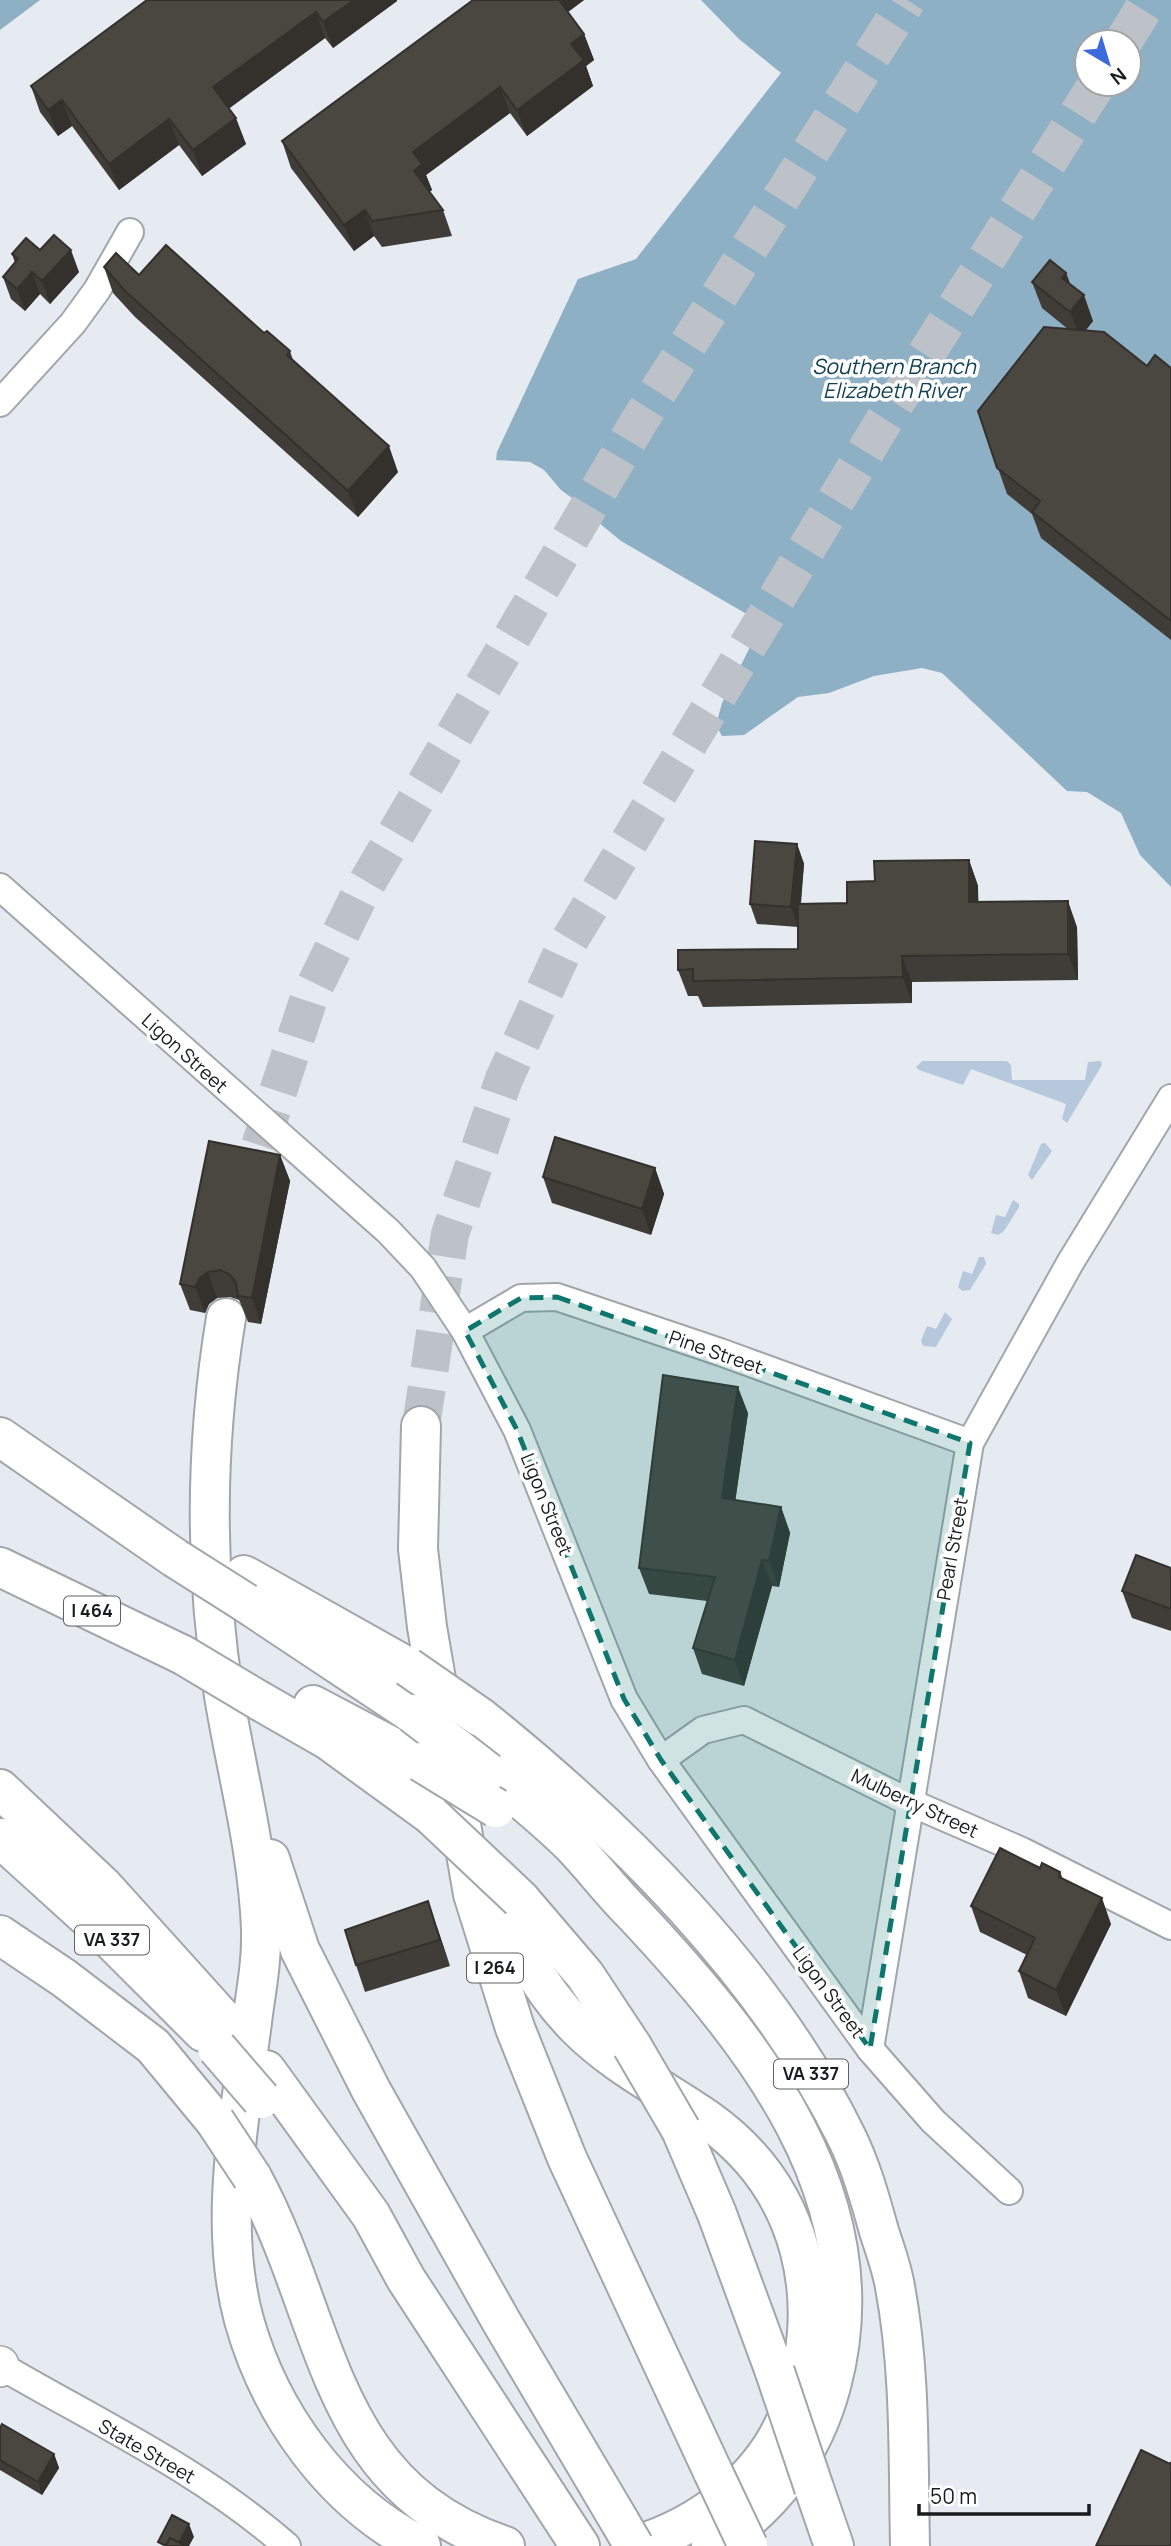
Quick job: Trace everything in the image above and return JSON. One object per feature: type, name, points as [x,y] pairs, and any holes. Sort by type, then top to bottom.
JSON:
[{"type":"highway","points":[[226,1318],[210,1433],[209,1539],[224,1695],[244,1788],[261,1933],[232,2214],[236,2281],[243,2318],[269,2386],[310,2453],[363,2507],[421,2546]]},
{"type":"highway","name":"I 264","points":[[421,1426],[418,1549],[432,1667],[426,1707],[473,1894],[515,2028],[567,2158],[748,2546]]},
{"type":"highway","name":"VA 337","points":[[0,1437],[245,1589],[316,1614],[359,1637],[480,1717],[605,1825],[698,1923],[754,1992],[822,2091],[848,2138],[863,2178],[895,2284],[902,2329],[910,2546]]},
{"type":"highway","name":"I 464","points":[[0,1567],[257,1689],[327,1726]]},
{"type":"highway","points":[[245,1589],[320,1651],[362,1680],[426,1707],[492,1790],[629,1909],[679,1964],[759,2064],[796,2126],[828,2202],[839,2248],[843,2283],[841,2347],[827,2402],[814,2435],[776,2492],[751,2518],[710,2546]]},
{"type":"highway","points":[[244,1788],[300,1950],[371,2090],[494,2309],[629,2538],[681,2528],[734,2492],[765,2456],[785,2423],[799,2385],[808,2340],[810,2304],[806,2272],[796,2236],[782,2203],[753,2163],[710,2122],[605,2053],[577,2028],[532,1969],[507,1919],[426,1707]]},
{"type":"highway","points":[[327,1726],[368,1733],[421,1762],[492,1790]]},
{"type":"highway","points":[[327,1726],[374,1772],[431,1815],[520,1899],[585,1975],[632,2046],[681,2130],[717,2214],[775,2372],[834,2546]]},
{"type":"highway","points":[[0,1789],[103,1886],[220,2033]]},
{"type":"highway","name":"VA 337","points":[[0,1838],[220,2033],[264,2085],[356,2226],[406,2279],[573,2537]]},
{"type":"highway","points":[[0,1935],[75,1986],[153,2046],[215,2121],[252,2177],[272,2215],[345,2405],[377,2459],[413,2498],[435,2514],[457,2528],[505,2546]]},
{"type":"street","points":[[0,403],[73,323],[97,290],[130,232]]},
{"type":"street","name":"Ligon Street","points":[[0,887],[388,1231],[423,1268],[465,1331],[517,1430],[624,1699],[661,1760],[870,2049],[933,2121],[1009,2191]]},
{"type":"street","name":"Pearl Street","points":[[870,2049],[888,1954],[909,1802],[970,1443],[1070,1263],[1171,1098]]},
{"type":"street","name":"Pine Street","points":[[465,1331],[521,1298],[557,1297],[720,1352],[970,1443]]},
{"type":"street","name":"Mulberry Street","points":[[661,1760],[703,1730],[744,1720],[909,1802],[1022,1851],[1171,1926]]},
{"type":"street","name":"State Street","points":[[0,2366],[216,2491],[257,2519],[287,2546]]},
{"type":"highlighted area","points":[[557,1297],[970,1443],[870,2049],[661,1760],[624,1699],[517,1430],[465,1331],[521,1298]]},
{"type":"shaded area","points":[[922,1061],[1007,1061],[1011,1065],[1012,1080],[1085,1080],[1088,1062],[1101,1061],[1102,1065],[1067,1123],[1062,1119],[1066,1104],[971,1069],[963,1085],[919,1070],[916,1067]]},
{"type":"shaded area","points":[[1045,1143],[1052,1151],[1032,1180],[1028,1175],[1041,1144]]},
{"type":"shaded area","points":[[1013,1200],[1019,1207],[1004,1231],[998,1235],[991,1233],[996,1215],[1005,1217]]},
{"type":"shaded area","points":[[979,1257],[984,1257],[986,1264],[970,1290],[962,1291],[958,1287],[963,1271],[972,1274]]},
{"type":"shaded area","points":[[945,1312],[952,1319],[936,1347],[923,1346],[921,1341],[927,1326],[936,1329]]},
{"type":"water","points":[[0,0],[40,0],[0,30]]},
{"type":"water","name":"Southern Branch Elizabeth River","points":[[701,0],[1171,0],[1171,887],[1140,855],[1121,813],[1087,792],[1067,791],[942,673],[922,668],[874,676],[829,693],[798,697],[744,735],[722,736],[716,725],[722,703],[762,623],[621,541],[593,518],[587,509],[561,490],[544,470],[530,462],[496,460],[497,452],[578,279],[636,259],[781,73],[739,39]]},
{"type":"building","points":[[147,0],[354,0],[323,22],[316,12],[213,87],[236,118],[193,150],[169,119],[109,164],[62,100],[48,110],[31,86]]},
{"type":"building","points":[[473,0],[559,0],[584,34],[571,44],[584,60],[517,110],[500,87],[413,152],[422,164],[414,171],[443,210],[372,221],[365,210],[344,225],[282,141]]},
{"type":"building","points":[[54,235],[71,250],[42,281],[32,272],[17,289],[3,277],[18,259],[12,254],[26,238],[40,250]]},
{"type":"building","points":[[166,245],[264,333],[267,331],[290,351],[287,355],[389,446],[348,491],[125,291],[104,267],[116,253],[139,275]]},
{"type":"building","points":[[1050,260],[1066,273],[1062,278],[1084,295],[1070,312],[1032,282]]},
{"type":"building","points":[[1044,327],[1104,332],[1147,366],[1155,355],[1171,368],[1171,621],[1032,512],[1040,501],[997,468],[978,411]]},
{"type":"building","points":[[755,841],[797,844],[791,907],[750,904]]},
{"type":"building","points":[[969,860],[969,902],[1068,901],[1068,954],[902,956],[903,977],[693,981],[693,969],[678,970],[678,950],[798,949],[798,904],[847,903],[847,882],[875,881],[874,861]]},
{"type":"building","points":[[555,1137],[655,1168],[642,1209],[543,1177]]},
{"type":"building","points":[[209,1141],[280,1155],[252,1298],[238,1296],[236,1283],[229,1274],[220,1270],[208,1272],[200,1278],[195,1287],[180,1284]]},
{"type":"building","points":[[663,1375],[738,1387],[722,1498],[781,1507],[769,1561],[762,1560],[735,1660],[693,1648],[715,1577],[639,1568]]},
{"type":"building","points":[[1136,1555],[1171,1568],[1171,1609],[1122,1591]]},
{"type":"building","points":[[1000,1848],[1040,1868],[1042,1863],[1060,1872],[1059,1877],[1102,1898],[1056,1990],[1019,1971],[1035,1938],[971,1906]]},
{"type":"building","points":[[428,1901],[440,1940],[356,1965],[345,1930]]},
{"type":"building","points":[[2,2424],[54,2454],[38,2482],[0,2460]]},
{"type":"building","points":[[1141,2450],[1170,2464],[1171,2462],[1171,2546],[1096,2546]]},
{"type":"building","points":[[172,2515],[189,2524],[179,2543],[170,2538],[166,2546],[158,2542]]},
{"type":"building","points":[[170,2538],[186,2546],[166,2546]]},
{"type":"tunnel","points":[[248,1201],[256,1158],[309,998],[358,898],[638,423],[907,0]]},
{"type":"tunnel","points":[[1132,28],[1149,0]]},
{"type":"tunnel","points":[[421,1426],[450,1234],[504,1079],[563,951],[882,424],[1088,98]]}]
